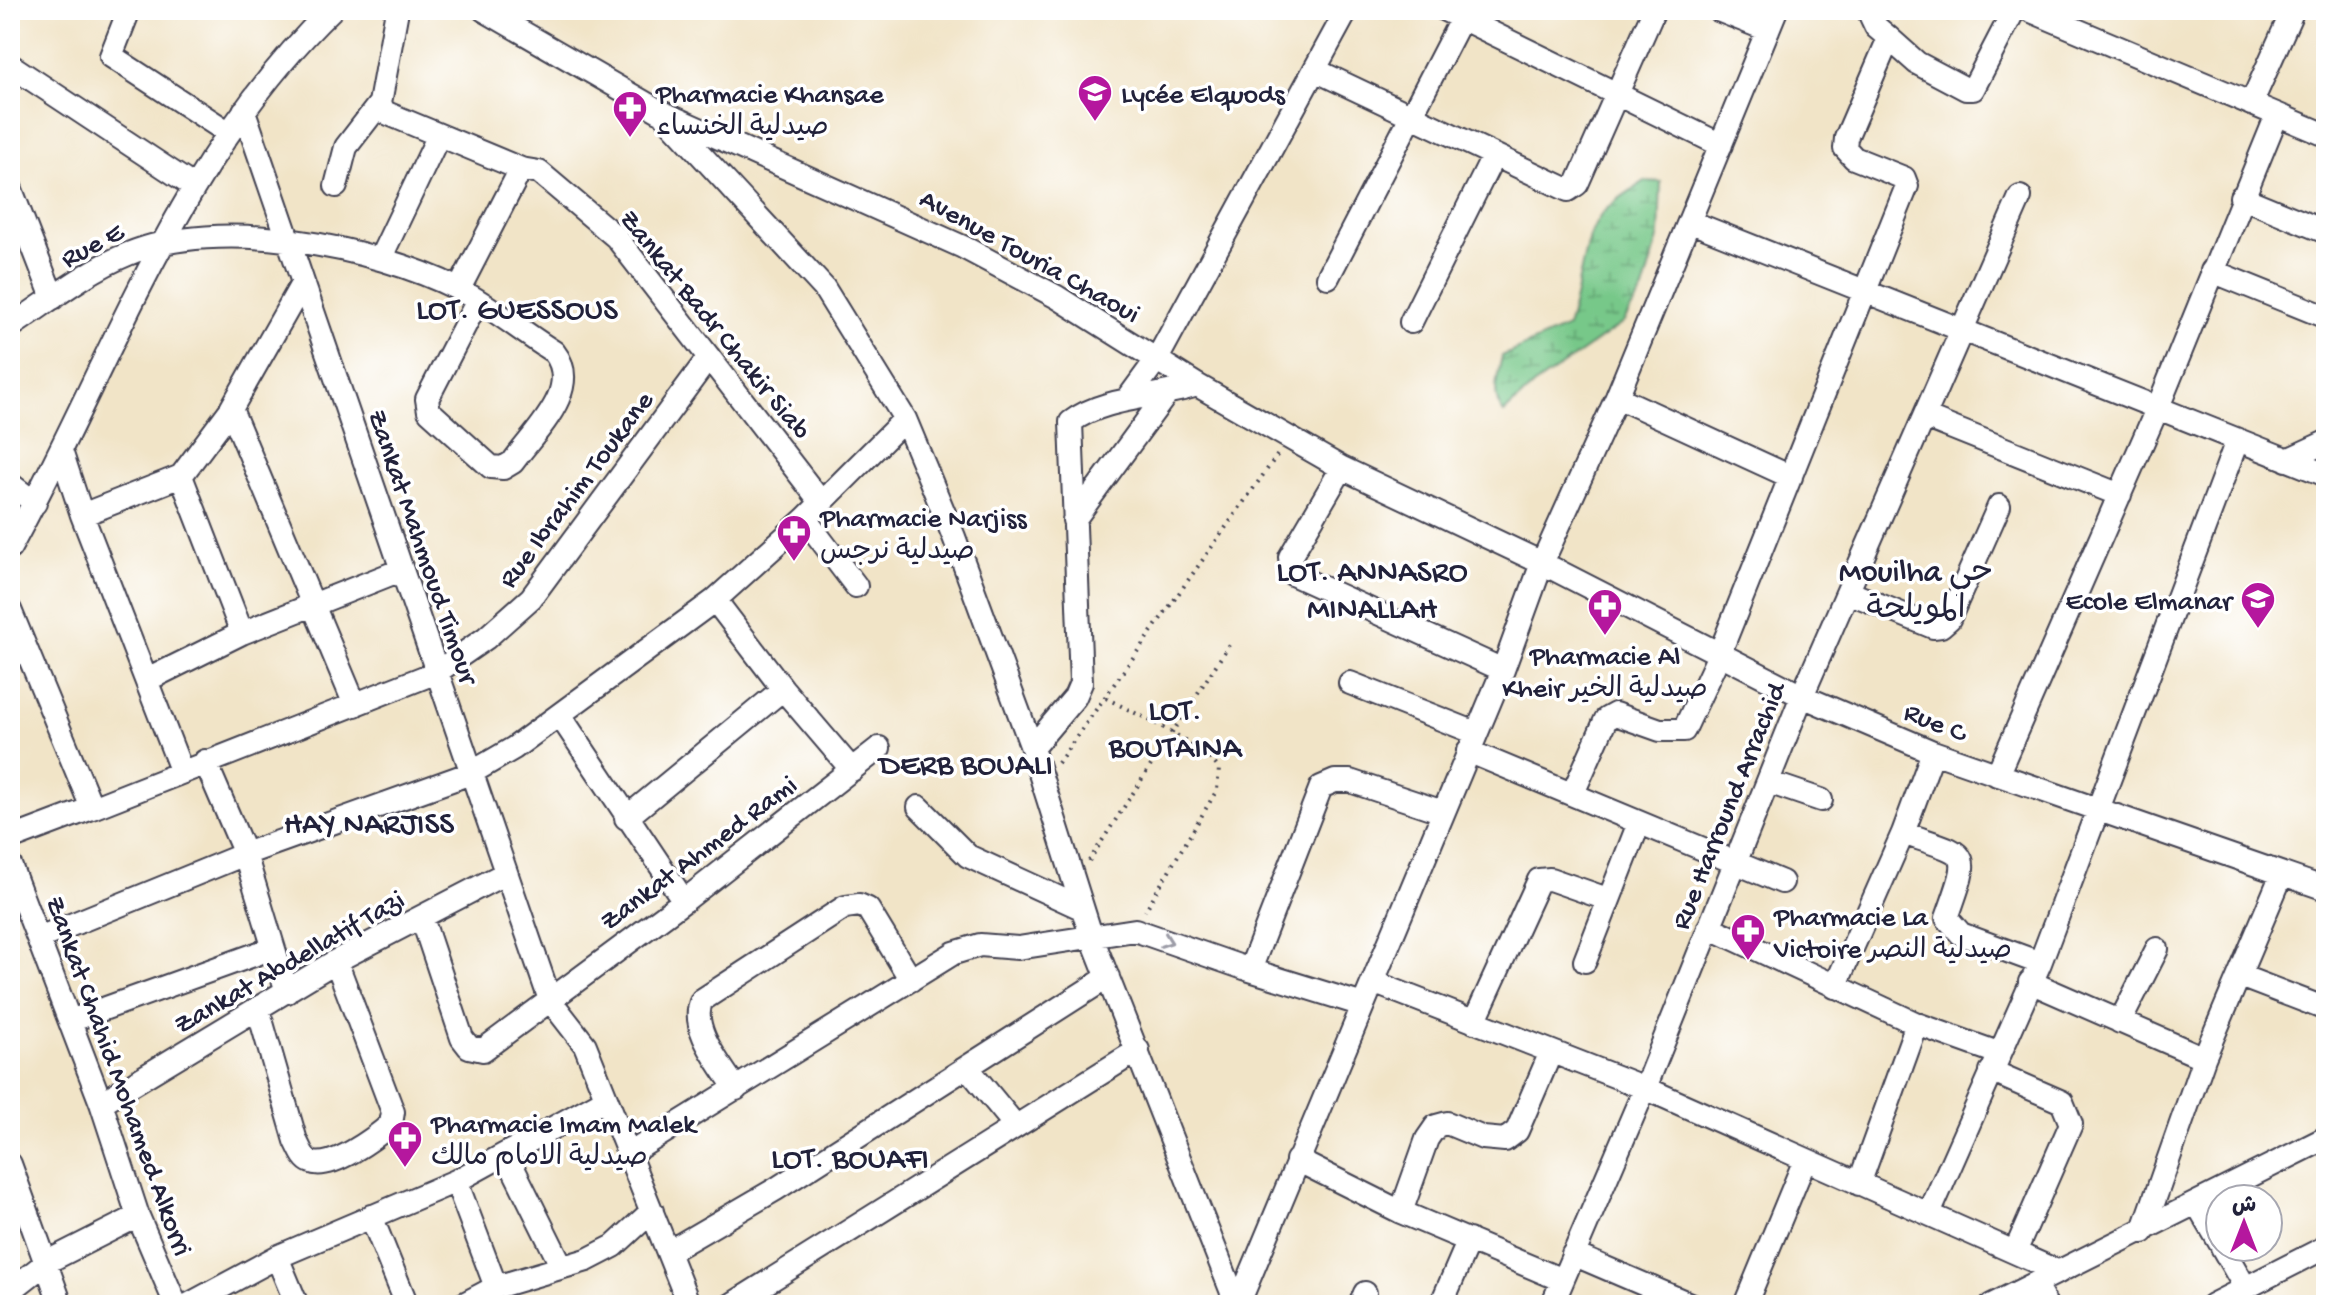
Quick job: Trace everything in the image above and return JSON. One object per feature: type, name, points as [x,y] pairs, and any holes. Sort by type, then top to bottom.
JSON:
[{"type":"street","points":[[129,10],[111,56],[229,133]]},
{"type":"street","points":[[10,548],[62,454],[193,186],[244,111],[331,10]]},
{"type":"street","points":[[336,186],[346,147],[382,108],[397,10]]},
{"type":"street","name":"Avenue Touria Chaoui","points":[[484,10],[659,111],[951,240],[1057,297],[1197,385],[1342,468],[1542,563]]},
{"type":"street","points":[[1127,400],[1157,359],[1347,10]]},
{"type":"street","points":[[1315,70],[1562,189],[1573,188],[1654,10]]},
{"type":"street","points":[[1237,1305],[1503,670],[1542,563],[1617,397],[1772,20],[1718,10]]},
{"type":"street","points":[[1868,10],[1876,27],[1917,63],[1966,89],[1973,89],[2014,10]]},
{"type":"street","points":[[2029,10],[2075,18],[2251,104],[2326,135]]},
{"type":"street","points":[[2251,104],[2293,10]]},
{"type":"street","points":[[1328,277],[1410,118],[1458,13],[1721,145]]},
{"type":"street","points":[[1573,793],[1606,719],[1615,714],[1660,730],[1684,730],[1719,655],[1907,186],[1904,178],[1854,158],[1844,142],[1889,38]]},
{"type":"street","points":[[10,65],[193,186]]},
{"type":"street","name":"Zankat Badr Chakir Siab","points":[[382,108],[521,169],[539,172],[616,237],[821,502]]},
{"type":"street","name":"Zankat Mahmoud Timour","points":[[244,111],[550,1000],[585,1045],[689,1305]]},
{"type":"street","points":[[659,111],[824,288],[905,419],[954,537],[1032,748],[1091,935],[1237,1305]]},
{"type":"street","points":[[1997,775],[2158,407],[2277,115]]},
{"type":"street","points":[[381,257],[439,135]]},
{"type":"street","points":[[1411,322],[1493,157]]},
{"type":"street","points":[[468,296],[554,352],[566,374],[564,390],[513,462],[503,468],[491,467],[429,411],[427,399],[468,296],[521,169]]},
{"type":"street","points":[[11,196],[53,298]]},
{"type":"street","name":"Rue Harround Arrachid","points":[[1552,1305],[1645,1088],[1802,696],[2020,197]]},
{"type":"street","points":[[2241,197],[2326,232]]},
{"type":"street","points":[[1691,222],[2326,475]]},
{"type":"street","name":"Rue E","points":[[10,327],[101,266],[163,242],[231,238],[288,242],[381,257],[468,296]]},
{"type":"street","points":[[2212,271],[2326,317]]},
{"type":"street","points":[[82,515],[181,476],[231,409],[302,284]]},
{"type":"street","name":"Rue Ibrahim Toukane","points":[[10,839],[437,672],[486,638],[531,598],[709,357]]},
{"type":"street","points":[[1032,748],[1075,697],[1081,683],[1071,422],[1082,413],[1127,400],[1165,396],[1197,385]]},
{"type":"street","points":[[1074,520],[1165,396]]},
{"type":"street","points":[[1617,397],[1791,477]]},
{"type":"street","points":[[231,409],[355,705]]},
{"type":"street","points":[[1925,417],[2120,495]]},
{"type":"street","points":[[39,938],[245,854],[471,773],[561,717],[715,600],[805,519],[905,419]]},
{"type":"street","points":[[1929,1214],[2035,972],[2100,809],[2237,441]]},
{"type":"street","points":[[2287,460],[2326,442]]},
{"type":"street","points":[[62,454],[82,515],[149,679],[181,770]]},
{"type":"street","points":[[1342,468],[1290,557],[1292,574],[1503,670]]},
{"type":"street","points":[[181,476],[242,633]]},
{"type":"street","points":[[10,484],[35,503]]},
{"type":"street","points":[[1848,592],[1933,627],[1941,626],[1949,619],[1999,506]]},
{"type":"street","points":[[805,519],[856,586]]},
{"type":"street","name":"Rue C","points":[[1542,563],[1802,696],[1933,752],[2326,889]]},
{"type":"street","points":[[149,679],[242,633],[314,608],[401,570]]},
{"type":"street","points":[[715,600],[783,689],[852,770]]},
{"type":"street","points":[[10,610],[92,808]]},
{"type":"street","points":[[1350,683],[1573,793],[1782,882]]},
{"type":"street","points":[[626,818],[783,689]]},
{"type":"street","points":[[561,717],[684,901]]},
{"type":"street","name":"Zankat Ahmed Rami","points":[[422,918],[462,1038],[469,1047],[483,1050],[684,901],[879,748]]},
{"type":"street","points":[[1835,987],[1903,833],[1933,752]]},
{"type":"street","points":[[205,761],[245,854],[287,992]]},
{"type":"street","points":[[1250,970],[1321,787],[1335,781],[1350,781],[1443,812]]},
{"type":"street","points":[[1768,782],[1821,800]]},
{"type":"street","points":[[919,807],[981,865],[1081,908]]},
{"type":"street","points":[[1585,961],[1639,823]]},
{"type":"street","points":[[1903,833],[1956,852],[1963,859],[1964,870],[1947,918],[1961,934],[2035,972],[2120,1022],[2204,1058]]},
{"type":"street","name":"Zankat Chahid Mohamed Alkorri","points":[[10,865],[101,1103],[138,1216],[176,1305]]},
{"type":"street","name":"Zankat Abdellatif Tazi","points":[[101,1103],[336,961],[506,873]]},
{"type":"street","points":[[2143,1232],[2204,1058],[2282,874]]},
{"type":"street","points":[[1474,1022],[1539,880],[1550,879],[1607,899]]},
{"type":"street","points":[[736,1089],[699,1025],[697,1009],[702,1000],[845,907],[859,905],[868,909],[911,980]]},
{"type":"street","points":[[1709,927],[1995,1062],[2062,1102],[2071,1124],[2015,1252]]},
{"type":"street","points":[[629,1154],[954,953],[980,945],[1018,948],[1135,930],[1363,1005]]},
{"type":"street","points":[[70,1021],[273,948]]},
{"type":"street","points":[[2120,1022],[2157,949]]},
{"type":"street","points":[[258,1009],[296,1141],[306,1159],[312,1163],[327,1163],[362,1146],[391,1124],[393,1112],[336,961]]},
{"type":"street","points":[[2240,976],[2326,1009]]},
{"type":"street","points":[[668,1252],[776,1189],[1108,977]]},
{"type":"street","points":[[1373,982],[1645,1088],[2059,1272]]},
{"type":"street","points":[[1859,1184],[1917,1024]]},
{"type":"street","points":[[731,1305],[1014,1124],[1138,1050]]},
{"type":"street","points":[[1401,1212],[1427,1139],[1436,1126],[1447,1123],[1483,1138],[1505,1140],[1517,1131],[1551,1052]]},
{"type":"street","points":[[967,1067],[1014,1124]]},
{"type":"street","points":[[188,1305],[277,1257],[507,1156],[606,1099]]},
{"type":"street","points":[[1992,1305],[2326,1138]]},
{"type":"street","points":[[507,1156],[562,1267]]},
{"type":"street","points":[[1297,1160],[1401,1212],[1562,1280]]},
{"type":"street","points":[[1745,1305],[1805,1160]]},
{"type":"street","points":[[10,1164],[61,1305]]},
{"type":"street","points":[[456,1181],[496,1287]]},
{"type":"street","points":[[2197,1204],[2204,1216]]},
{"type":"street","points":[[462,1305],[496,1287],[562,1267],[614,1246],[652,1211]]},
{"type":"street","points":[[10,1291],[47,1262],[138,1216]]},
{"type":"street","points":[[371,1216],[407,1305]]},
{"type":"street","points":[[1441,1305],[1469,1240]]},
{"type":"street","points":[[2212,1305],[2326,1247]]},
{"type":"street","points":[[1573,1254],[1692,1305]]},
{"type":"street","points":[[277,1257],[297,1305]]},
{"type":"street","points":[[2231,1263],[2245,1287]]},
{"type":"street","points":[[2034,1284],[2046,1305]]},
{"type":"path","points":[[1044,782],[1289,439]]},
{"type":"path","points":[[1073,884],[1229,645]]},
{"type":"path","points":[[1106,698],[1214,761],[1221,779],[1135,930]]},
{"type":"green space","points":[[1645,181],[1661,182],[1659,235],[1643,290],[1623,323],[1533,386],[1504,413],[1496,393],[1502,356],[1567,327],[1594,226],[1610,206]]},
{"type":"place","name":"Lycée Elquods","points":[[1095,123]]},
{"type":"place","name":"Pharmacie Khansae صيدلية الخنساء","points":[[630,139]]},
{"type":"place","name":"Pharmacie Narjiss صيدلية نرجس","points":[[794,563]]},
{"type":"place","name":"Ecole Elmanar","points":[[2258,630]]},
{"type":"place","name":"Pharmacie Al Kheir صيدلية الخير","points":[[1605,637]]},
{"type":"place","name":"Pharmacie La Victoire صيدلية النصر","points":[[1748,962]]},
{"type":"place","name":"Pharmacie Imam Malek صيدلية الامام مالك","points":[[405,1169]]},
{"type":"district","name":"LOT. GUESSOUS","points":[[517,307]]},
{"type":"district","name":"LOT. ANNASRO MINALLAH","points":[[1372,588]]},
{"type":"district","name":"Mouilha حي المويلحة","points":[[1916,588]]},
{"type":"district","name":"LOT. BOUTAINA","points":[[1175,726]]},
{"type":"district","name":"DERB BOUALI","points":[[966,762]]},
{"type":"district","name":"HAY NARJISS","points":[[369,821]]},
{"type":"district","name":"LOT. BOUAFI","points":[[850,1156]]}]
